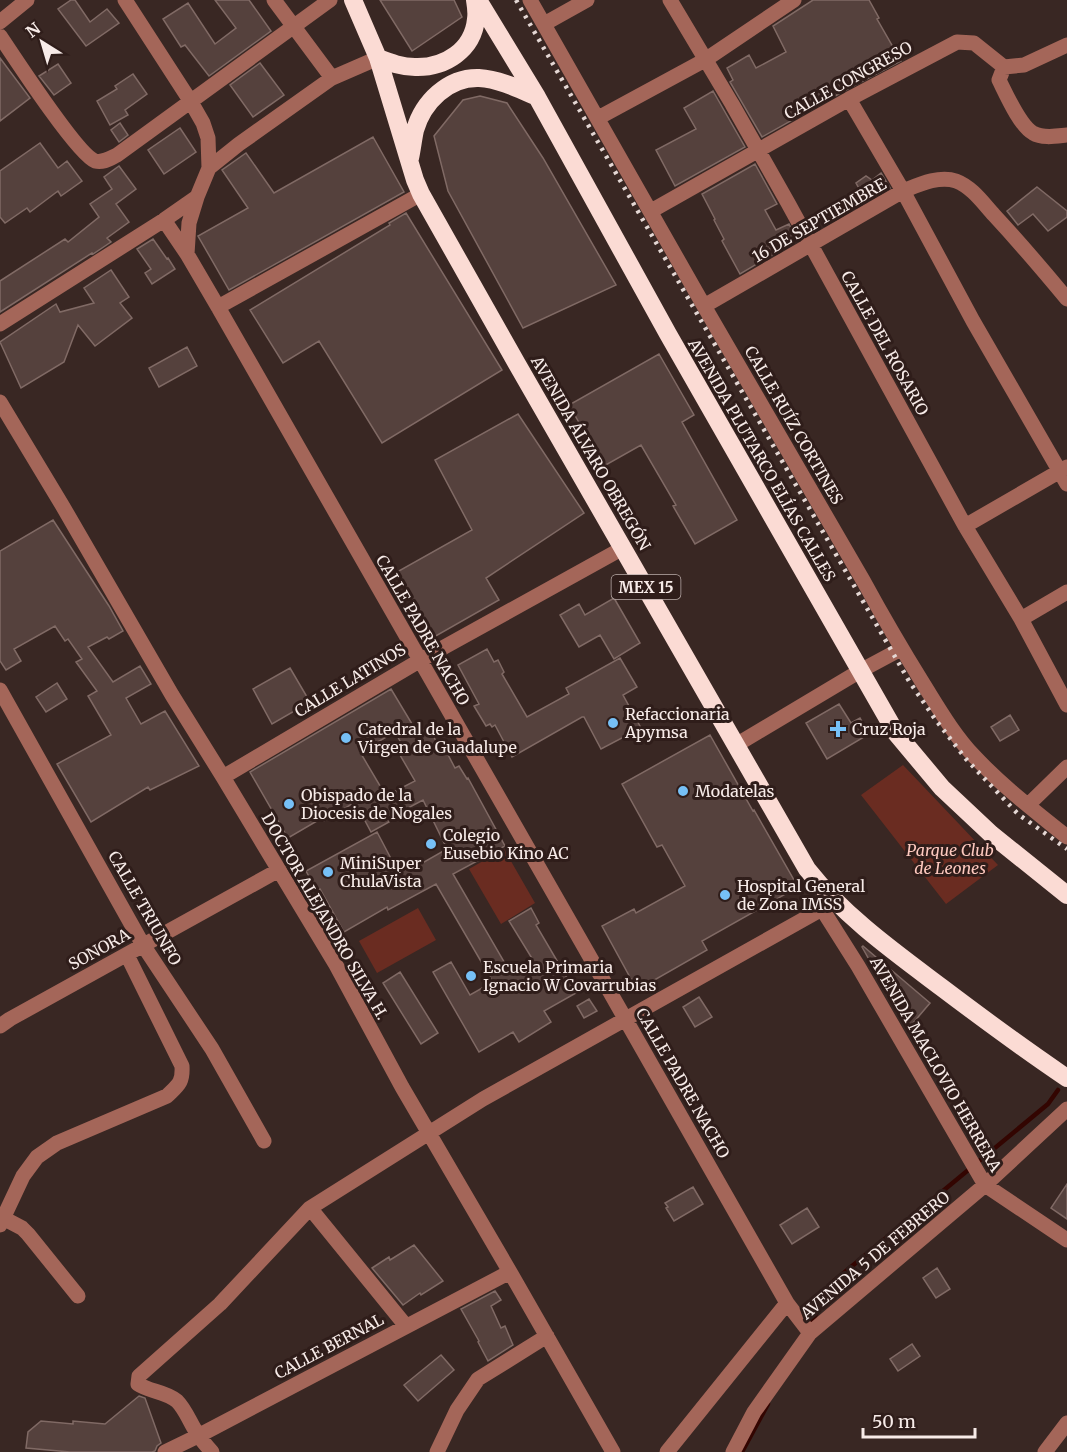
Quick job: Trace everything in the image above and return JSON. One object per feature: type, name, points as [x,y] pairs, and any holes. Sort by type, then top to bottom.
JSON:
[{"type":"highway","name":"AVENIDA ÁLVARO OBREGÓN","points":[[352,0],[378,58],[409,162],[422,194],[807,869],[820,885],[828,905],[1067,1078]]},
{"type":"highway","points":[[378,58],[399,65],[428,67],[456,56],[468,43],[474,31],[477,0]]},
{"type":"highway","name":"AVENIDA PLUTARCO ELÍAS CALLES","points":[[477,0],[537,97],[668,334],[896,733],[942,788],[991,834],[1067,895]]},
{"type":"highway","points":[[448,60],[457,81]]},
{"type":"highway","points":[[409,162],[415,130],[423,111],[433,98],[457,81],[479,78],[494,81],[516,87],[537,97]]},
{"type":"street","points":[[0,22],[27,0]]},
{"type":"street","points":[[125,0],[191,102],[203,123],[208,138],[209,168],[189,223],[187,254]]},
{"type":"street","points":[[274,0],[332,78]]},
{"type":"street","points":[[0,36],[84,153],[94,160],[104,162],[191,102],[330,0]]},
{"type":"street","name":"CALLE RUÍZ CORTINES","points":[[530,0],[901,649],[943,715],[972,754],[1067,837]]},
{"type":"street","points":[[544,24],[587,0]]},
{"type":"street","name":"CALLE DEL ROSARIO","points":[[670,0],[788,203],[965,526],[1021,619],[1067,705]]},
{"type":"street","points":[[598,118],[705,60],[792,0]]},
{"type":"street","name":"CALLE CONGRESO","points":[[651,211],[849,99],[957,42],[974,43],[1004,67]]},
{"type":"street","points":[[1067,45],[1024,65],[1004,67],[999,81],[1018,118],[1033,133],[1050,137],[1067,135]]},
{"type":"street","points":[[209,168],[332,78],[378,58]]},
{"type":"street","points":[[849,99],[903,191],[973,321],[1065,474],[965,526]]},
{"type":"street","name":"16 DE SEPTIEMBRE","points":[[704,306],[903,191],[919,184],[939,180],[956,181],[972,191],[1067,299]]},
{"type":"street","points":[[218,307],[422,194]]},
{"type":"street","points":[[0,324],[197,198]]},
{"type":"street","name":"CALLE PADRE NACHO","points":[[164,220],[218,307],[787,1303],[810,1333]]},
{"type":"street","name":"DOCTOR ALEJANDRO SILVA H.","points":[[0,402],[172,695],[336,965],[429,1134],[613,1452]]},
{"type":"street","name":"CALLE LATINOS","points":[[223,777],[419,661],[623,548]]},
{"type":"street","points":[[1021,619],[1067,592]]},
{"type":"street","points":[[736,745],[901,649]]},
{"type":"street","name":"CALLE TRIUNFO","points":[[0,690],[143,945],[212,1049],[264,1141]]},
{"type":"street","points":[[1028,805],[1067,767]]},
{"type":"street","name":"SONORA","points":[[0,1026],[279,870]]},
{"type":"street","points":[[212,1452],[198,1436],[182,1407],[167,1394],[138,1384],[139,1376],[220,1304],[310,1208],[483,1099],[828,905]]},
{"type":"street","name":"AVENIDA MACLOVIO HERRERA","points":[[828,905],[858,966],[985,1185],[1067,1240]]},
{"type":"street","points":[[78,1296],[22,1228],[2,1221],[23,1176],[37,1157],[57,1143],[167,1096],[177,1087],[183,1076],[182,1066],[127,955]]},
{"type":"street","name":"AVENIDA 5 DE FEBRERO","points":[[733,1452],[754,1412],[810,1333],[985,1185],[1067,1109]]},
{"type":"street","points":[[310,1208],[406,1326]]},
{"type":"street","name":"CALLE BERNAL","points":[[165,1452],[510,1272]]},
{"type":"street","points":[[667,1452],[787,1303]]},
{"type":"street","points":[[437,1452],[457,1410],[478,1379],[547,1336]]},
{"type":"street","points":[[1045,1452],[1067,1423]]},
{"type":"green space","name":"Parque Club de Leones","points":[[903,765],[998,865],[946,904],[861,795]]},
{"type":"green space","points":[[504,849],[535,903],[501,924],[469,869]]},
{"type":"green space","points":[[418,908],[436,940],[377,973],[359,941]]},
{"type":"building","points":[[71,0],[75,0],[90,22],[107,9],[119,23],[86,46],[58,9]]},
{"type":"building","points":[[215,0],[249,0],[271,31],[209,76],[185,45],[181,47],[163,19],[188,3],[215,44],[236,28]]},
{"type":"building","points":[[380,0],[454,0],[462,17],[412,51]]},
{"type":"building","points":[[813,0],[869,0],[901,61],[762,137],[730,82],[733,80],[727,68],[749,55],[756,68],[786,52],[773,26]]},
{"type":"building","points":[[0,58],[30,98],[0,121]]},
{"type":"building","points":[[260,63],[284,95],[253,117],[230,85]]},
{"type":"building","points":[[58,64],[71,83],[54,95],[39,76]]},
{"type":"building","points":[[133,74],[147,94],[125,110],[128,115],[110,125],[97,101],[117,89],[115,86]]},
{"type":"building","points":[[713,91],[745,147],[675,186],[656,150],[696,129],[684,108]]},
{"type":"building","points":[[480,96],[507,103],[543,158],[616,285],[523,328],[448,191],[434,136],[463,100]]},
{"type":"building","points":[[120,123],[128,135],[119,142],[111,130]]},
{"type":"building","points":[[180,128],[196,152],[164,174],[148,150]]},
{"type":"building","points":[[373,137],[404,192],[229,290],[198,236],[248,208],[222,170],[246,153],[274,193]]},
{"type":"building","points":[[40,143],[58,168],[67,161],[82,181],[61,196],[58,191],[30,212],[27,208],[5,223],[0,217],[0,171]]},
{"type":"building","points":[[755,164],[777,204],[765,210],[776,230],[789,224],[796,238],[769,249],[772,255],[740,274],[722,241],[724,239],[702,194]]},
{"type":"building","points":[[119,166],[136,189],[116,204],[129,222],[107,238],[111,242],[0,312],[0,281],[65,239],[68,242],[99,217],[90,204],[112,189],[104,177]]},
{"type":"building","points":[[881,173],[890,188],[866,201],[856,183],[866,176],[872,180]]},
{"type":"building","points":[[1037,187],[1067,211],[1067,217],[1048,231],[1033,214],[1018,225],[1007,211]]},
{"type":"building","points":[[406,213],[502,370],[382,443],[319,341],[283,363],[250,310]]},
{"type":"building","points":[[153,239],[175,269],[152,284],[145,273],[151,269],[137,249]]},
{"type":"building","points":[[111,270],[129,297],[120,303],[132,318],[95,346],[78,325],[64,362],[21,388],[0,342],[56,304],[60,312],[94,303],[84,288]]},
{"type":"building","points":[[187,347],[197,366],[159,387],[149,368]]},
{"type":"building","points":[[659,354],[694,415],[682,422],[737,520],[695,544],[673,506],[676,505],[641,445],[604,466],[569,405]]},
{"type":"building","points":[[518,414],[584,513],[486,578],[499,600],[434,637],[397,572],[472,530],[435,460]]},
{"type":"building","points":[[53,520],[123,631],[88,647],[113,682],[140,666],[151,684],[126,698],[141,724],[165,711],[199,766],[150,790],[148,787],[91,822],[57,764],[111,735],[88,696],[97,691],[76,662],[82,659],[68,639],[65,641],[55,626],[14,649],[21,661],[6,670],[0,661],[0,551]]},
{"type":"building","points":[[614,598],[640,643],[614,659],[600,635],[579,647],[560,615],[579,604],[585,615]]},
{"type":"building","points":[[487,649],[494,662],[498,660],[504,672],[502,674],[527,717],[569,694],[566,688],[620,658],[637,687],[623,695],[641,728],[601,749],[582,717],[512,757],[495,725],[486,726],[474,706],[479,704],[458,665]]},
{"type":"building","points":[[290,668],[310,702],[272,724],[253,689]]},
{"type":"building","points":[[57,683],[67,699],[46,712],[36,697]]},
{"type":"building","points":[[391,689],[418,734],[428,727],[443,753],[446,751],[455,768],[459,766],[468,778],[505,846],[453,874],[510,972],[533,960],[509,921],[531,908],[539,923],[536,925],[576,993],[544,1011],[551,1022],[519,1042],[513,1032],[479,1052],[433,972],[451,962],[470,995],[493,982],[436,884],[388,910],[387,907],[344,932],[320,889],[317,891],[306,871],[377,832],[396,868],[407,861],[412,869],[447,849],[423,800],[387,819],[389,822],[371,832],[355,802],[324,821],[322,818],[288,838],[250,772]],"holes":[[[395,732],[406,752],[400,755],[415,781],[386,796],[360,752]]]},
{"type":"building","name":"Cruz Roja","points":[[839,704],[851,723],[860,718],[869,734],[827,759],[806,723]]},
{"type":"building","points":[[1010,715],[1019,730],[1000,741],[991,727]]},
{"type":"building","points":[[710,735],[798,887],[702,941],[707,950],[637,990],[602,926],[634,909],[636,913],[685,886],[662,845],[657,847],[622,784]]},
{"type":"building","points":[[862,947],[930,1003],[908,1029]]},
{"type":"building","points":[[400,972],[438,1033],[421,1044],[383,983]]},
{"type":"building","points":[[699,997],[712,1017],[695,1027],[683,1007]]},
{"type":"building","points":[[589,999],[597,1011],[584,1018],[577,1006]]},
{"type":"building","points":[[1067,1184],[1067,1219],[1051,1208]]},
{"type":"building","points":[[693,1187],[703,1204],[674,1221],[665,1203]]},
{"type":"building","points":[[807,1208],[819,1227],[792,1244],[780,1225]]},
{"type":"building","points":[[414,1245],[443,1281],[403,1305],[372,1268]]},
{"type":"building","points":[[937,1268],[950,1289],[936,1298],[923,1278]]},
{"type":"building","points":[[495,1291],[501,1300],[491,1306],[501,1328],[505,1326],[513,1345],[488,1361],[461,1309]]},
{"type":"building","points":[[912,1344],[920,1356],[898,1371],[890,1359]]},
{"type":"building","points":[[441,1355],[454,1370],[418,1401],[404,1385]]},
{"type":"building","points":[[139,1396],[145,1398],[161,1443],[155,1451],[70,1452],[26,1448],[28,1432],[41,1421],[105,1424]]},
{"type":"waterway","points":[[810,1325],[834,1281],[1048,1104],[1058,1090]]},
{"type":"waterway","points":[[742,1452],[768,1404]]},
{"type":"railway","points":[[516,0],[909,681],[966,759],[1018,814],[1067,849]]},
{"type":"place","name":"Refaccionaria Apymsa","points":[[613,723]]},
{"type":"place","name":"Cruz Roja","points":[[838,729]]},
{"type":"place","name":"Catedral de la Virgen de Guadalupe","points":[[346,738]]},
{"type":"place","name":"Modatelas","points":[[683,791]]},
{"type":"place","name":"Obispado de la Diocesis de Nogales","points":[[289,804]]},
{"type":"place","name":"Colegio Eusebio Kino AC","points":[[431,844]]},
{"type":"place","name":"MiniSuper ChulaVista","points":[[328,872]]},
{"type":"place","name":"Hospital General de Zona IMSS","points":[[725,895]]},
{"type":"place","name":"Escuela Primaria Ignacio W Covarrubias","points":[[471,976]]}]
